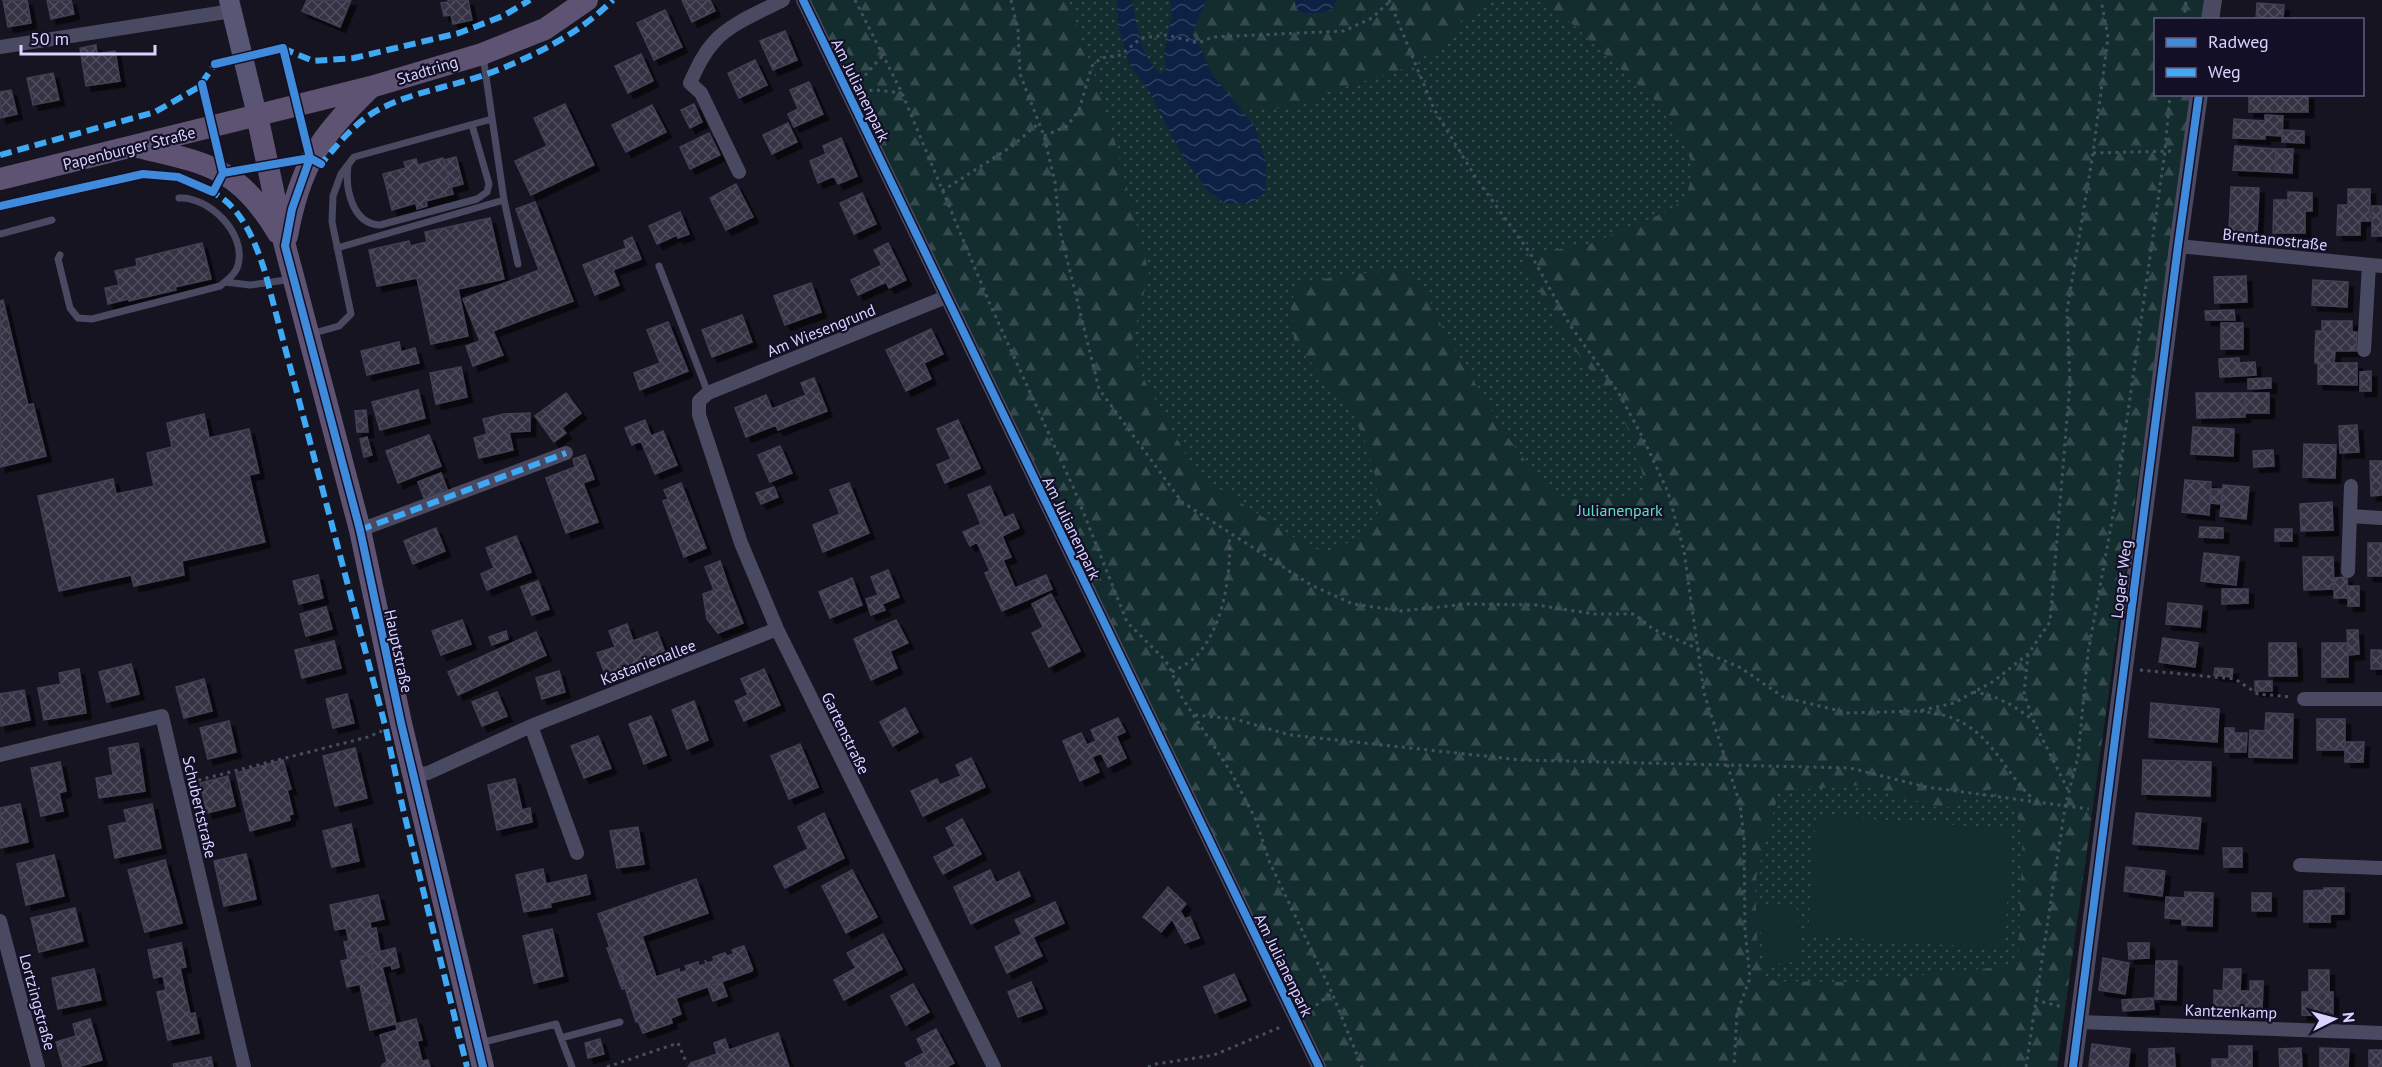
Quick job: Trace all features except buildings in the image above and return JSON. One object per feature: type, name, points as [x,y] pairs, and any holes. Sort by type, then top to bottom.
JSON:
[{"type":"main road","name":"Stadtring","points":[[257,115],[371,87],[482,54],[545,29],[587,0]]},
{"type":"main road","points":[[231,6],[257,115]]},
{"type":"main road","points":[[284,244],[292,209],[310,158],[338,121],[371,87]]},
{"type":"main road","name":"Papenburger Straße","points":[[0,179],[257,115]]},
{"type":"main road","name":"Hauptstraße","points":[[257,115],[284,244],[360,530],[401,723],[483,1067]]},
{"type":"main road","points":[[137,146],[223,173],[254,200],[270,219],[284,244]]},
{"type":"street","points":[[739,172],[701,93],[690,83],[702,58],[715,40],[727,30],[783,0]]},
{"type":"street","name":"Am Julianenpark","points":[[803,0],[1319,1067]]},
{"type":"street","points":[[2210,18],[2213,0]]},
{"type":"street","points":[[0,47],[231,6]]},
{"type":"street","name":"Logaer Weg","points":[[2073,1067],[2199,96]]},
{"type":"street","name":"Brentanostraße","points":[[2178,246],[2375,265],[2364,350]]},
{"type":"street","name":"Am Wiesengrund","points":[[703,397],[946,297]]},
{"type":"street","name":"Gartenstraße","points":[[703,397],[699,415],[741,543],[777,629],[994,1067]]},
{"type":"street","points":[[360,530],[566,453]]},
{"type":"street","points":[[2348,571],[2351,486]]},
{"type":"street","points":[[2350,516],[2382,518]]},
{"type":"street","name":"Kastanienallee","points":[[413,775],[428,773],[531,726],[777,629]]},
{"type":"street","points":[[2304,699],[2382,699]]},
{"type":"street","name":"Schubertstraße","points":[[0,755],[162,716],[244,1067]]},
{"type":"street","points":[[531,726],[577,853]]},
{"type":"street","points":[[2300,865],[2382,868]]},
{"type":"street","name":"Lortzingstraße","points":[[0,921],[3,946],[38,1067]]},
{"type":"street","name":"Kantzenkamp","points":[[2080,1016],[2382,1033]]},
{"type":"lane","points":[[482,54],[504,200],[518,264]]},
{"type":"lane","points":[[308,335],[339,326],[351,314],[332,222],[333,196],[340,176],[348,164],[354,158],[492,119]]},
{"type":"lane","points":[[348,164],[346,183],[351,197],[364,221],[371,225],[380,225],[477,199],[487,192],[489,184],[472,124]]},
{"type":"lane","points":[[60,255],[58,260],[70,308],[78,318],[92,319],[115,314],[220,286],[238,266],[240,256],[238,243],[231,229],[218,214],[191,197],[179,198]]},
{"type":"lane","points":[[337,248],[504,200]]},
{"type":"lane","points":[[0,234],[52,220]]},
{"type":"lane","points":[[659,266],[703,397]]},
{"type":"lane","points":[[225,282],[250,285],[286,280],[296,287]]},
{"type":"lane","points":[[561,1038],[620,1022]]},
{"type":"lane","points":[[478,1044],[556,1024],[572,1067]]},
{"type":"path","points":[[855,0],[902,93],[988,302],[1074,489],[1127,622],[1166,660],[1179,693],[1232,774],[1256,820],[1269,861],[1332,993],[1362,1067]]},
{"type":"path","points":[[1011,0],[1018,30],[1020,74],[1044,136],[1055,182],[1060,231],[1099,389],[1182,502],[1311,585],[1353,604],[1401,611],[1467,604],[1537,605],[1594,614],[1634,614],[1653,630],[1741,668],[1783,697],[1848,713],[1919,711],[1954,703],[1994,681],[2028,654],[2050,622],[2070,383],[2067,311],[2093,153],[2108,37],[2101,0]]},
{"type":"path","points":[[2184,18],[2186,0]]},
{"type":"path","points":[[1044,136],[1067,126],[1079,110],[1092,66],[1101,58],[1121,55],[1142,38],[1167,35],[1198,43],[1213,37],[1344,31],[1372,18],[1389,1],[1434,109],[1476,178],[1530,253],[1570,325],[1618,392],[1668,492],[1684,551],[1704,693],[1740,804],[1744,838],[1745,930],[1750,978],[1737,1013],[1734,1067]]},
{"type":"path","points":[[846,93],[864,78],[883,55]]},
{"type":"path","points":[[846,93],[876,90],[902,93]]},
{"type":"path","points":[[2026,1067],[2065,807],[2078,757],[2088,653],[2115,504],[2165,152],[2170,96]]},
{"type":"path","points":[[942,191],[1011,147],[1038,124]]},
{"type":"path","points":[[2093,153],[2191,151]]},
{"type":"path","points":[[1172,672],[1193,659],[1213,632],[1231,559],[1229,534]]},
{"type":"path","points":[[2028,654],[2024,694],[2034,722],[2068,791]]},
{"type":"path","points":[[2123,668],[2235,679],[2258,694],[2304,699]]},
{"type":"path","points":[[1971,692],[1990,694],[1999,698],[2017,707],[2034,722]]},
{"type":"path","points":[[1919,711],[1953,718],[1983,736],[2018,785],[2035,801]]},
{"type":"path","points":[[1193,715],[1235,719],[1290,735],[1521,760],[1850,768],[1926,787],[2065,807],[2106,810]]},
{"type":"path","points":[[178,785],[368,736],[401,723]]},
{"type":"path","points":[[1148,1067],[1214,1055],[1296,1020],[1332,993]]},
{"type":"path","points":[[2035,1000],[2080,1016]]},
{"type":"path","points":[[607,1067],[678,1042],[687,1064]]},
{"type":"green space","name":"Julianenpark","points":[[804,0],[2204,0],[2201,18],[2154,18],[2154,96],[2191,96],[2057,1067],[1325,1067]]},
{"type":"green space","name":"Julianenpark","points":[[804,0],[1066,0],[1092,67],[1116,145],[1149,273],[1132,340],[1142,376],[1197,474],[1310,548],[1333,552],[1360,535],[1379,511],[1375,475],[1355,418],[1294,341],[1291,306],[1297,282],[1342,275],[1407,270],[1428,297],[1446,335],[1505,433],[1542,484],[1568,500],[1634,495],[1646,488],[1633,438],[1612,400],[1562,332],[1523,261],[1544,251],[1585,246],[1666,212],[1681,202],[1688,191],[1693,167],[1685,145],[1661,106],[1570,22],[1544,3],[1527,0],[2204,0],[2201,18],[2154,18],[2154,96],[2191,96],[2057,1067],[1325,1067]],"holes":[[[1863,785],[1943,809],[1997,786],[2023,826],[2018,965],[1855,982],[1767,981],[1758,960],[1755,882],[1779,791]]]},
{"type":"green space","points":[[1206,0],[1295,0],[1296,8],[1336,4],[1338,0],[1511,0],[1480,8],[1461,21],[1439,48],[1398,71],[1328,92],[1308,102],[1284,109],[1238,105],[1212,74],[1192,34]]},
{"type":"green space","points":[[1816,815],[2012,829],[2004,949],[1808,935]]},
{"type":"green space","points":[[1796,904],[1802,961],[1764,965],[1758,908]]},
{"type":"water","points":[[1117,0],[1132,0],[1144,50],[1155,68],[1162,74],[1166,69],[1164,54],[1172,15],[1170,0],[1206,0],[1192,34],[1212,74],[1255,127],[1266,162],[1265,193],[1249,204],[1224,203],[1207,190],[1182,155],[1148,89],[1129,64],[1118,26]]},
{"type":"water","points":[[1295,0],[1338,0],[1331,10],[1301,13],[1296,8]]},
{"type":"marked path","points":[[282,48],[313,61],[354,58],[459,33],[503,16],[530,0]]},
{"type":"marked path","points":[[318,162],[321,164],[350,131],[376,111],[411,96],[504,68],[554,44],[585,24],[613,0]]},
{"type":"marked path","points":[[0,155],[155,112],[199,87],[218,63]]},
{"type":"marked path","points":[[208,190],[220,196],[238,214],[257,248],[265,272],[386,729],[403,809],[467,1067]]},
{"type":"marked path","points":[[360,530],[566,453]]},
{"type":"cycle path","points":[[803,0],[1319,1067]]},
{"type":"cycle path","points":[[215,64],[283,48],[310,158],[292,209],[285,246],[360,530],[401,723],[483,1067]]},
{"type":"cycle path","points":[[0,206],[143,174],[178,177],[213,192],[223,173],[202,84]]},
{"type":"cycle path","points":[[2073,1067],[2199,96]]},
{"type":"cycle path","points":[[223,173],[310,158],[321,164]]}]
